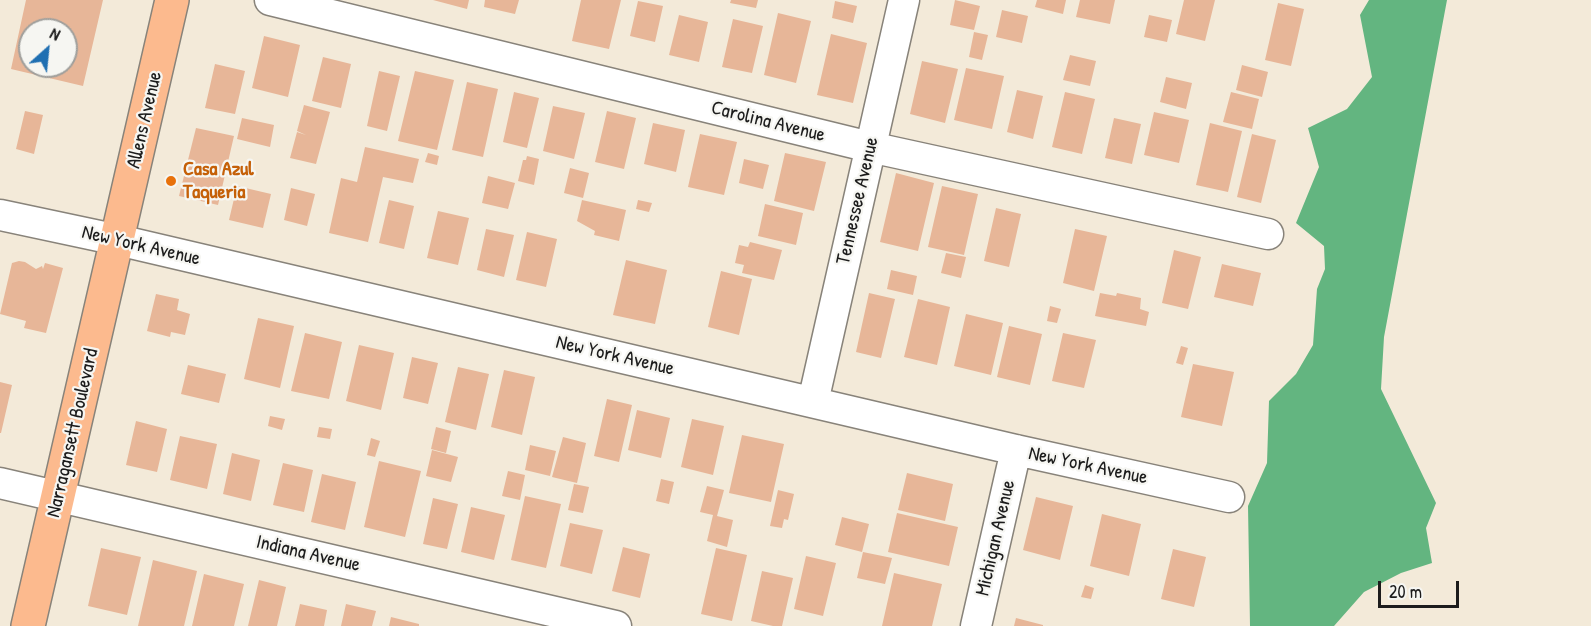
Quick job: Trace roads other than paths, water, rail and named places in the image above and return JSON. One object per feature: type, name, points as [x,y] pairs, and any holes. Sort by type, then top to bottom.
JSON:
[{"type":"main road","name":"Allens Avenue","points":[[118,240],[172,0]]},
{"type":"main road","name":"Narragansett Boulevard","points":[[28,626],[118,240]]},
{"type":"street","name":"Carolina Avenue","points":[[270,0],[870,147],[1268,234]]},
{"type":"street","name":"Tennessee Avenue","points":[[813,402],[904,0]]},
{"type":"street","name":"New York Avenue","points":[[0,215],[118,240],[1016,450],[1229,497]]},
{"type":"street","name":"Michigan Avenue","points":[[976,626],[1016,450]]},
{"type":"street","name":"Indiana Avenue","points":[[0,483],[616,626]]},
{"type":"place","name":"Casa Azul Taqueria","points":[[171,181]]}]
